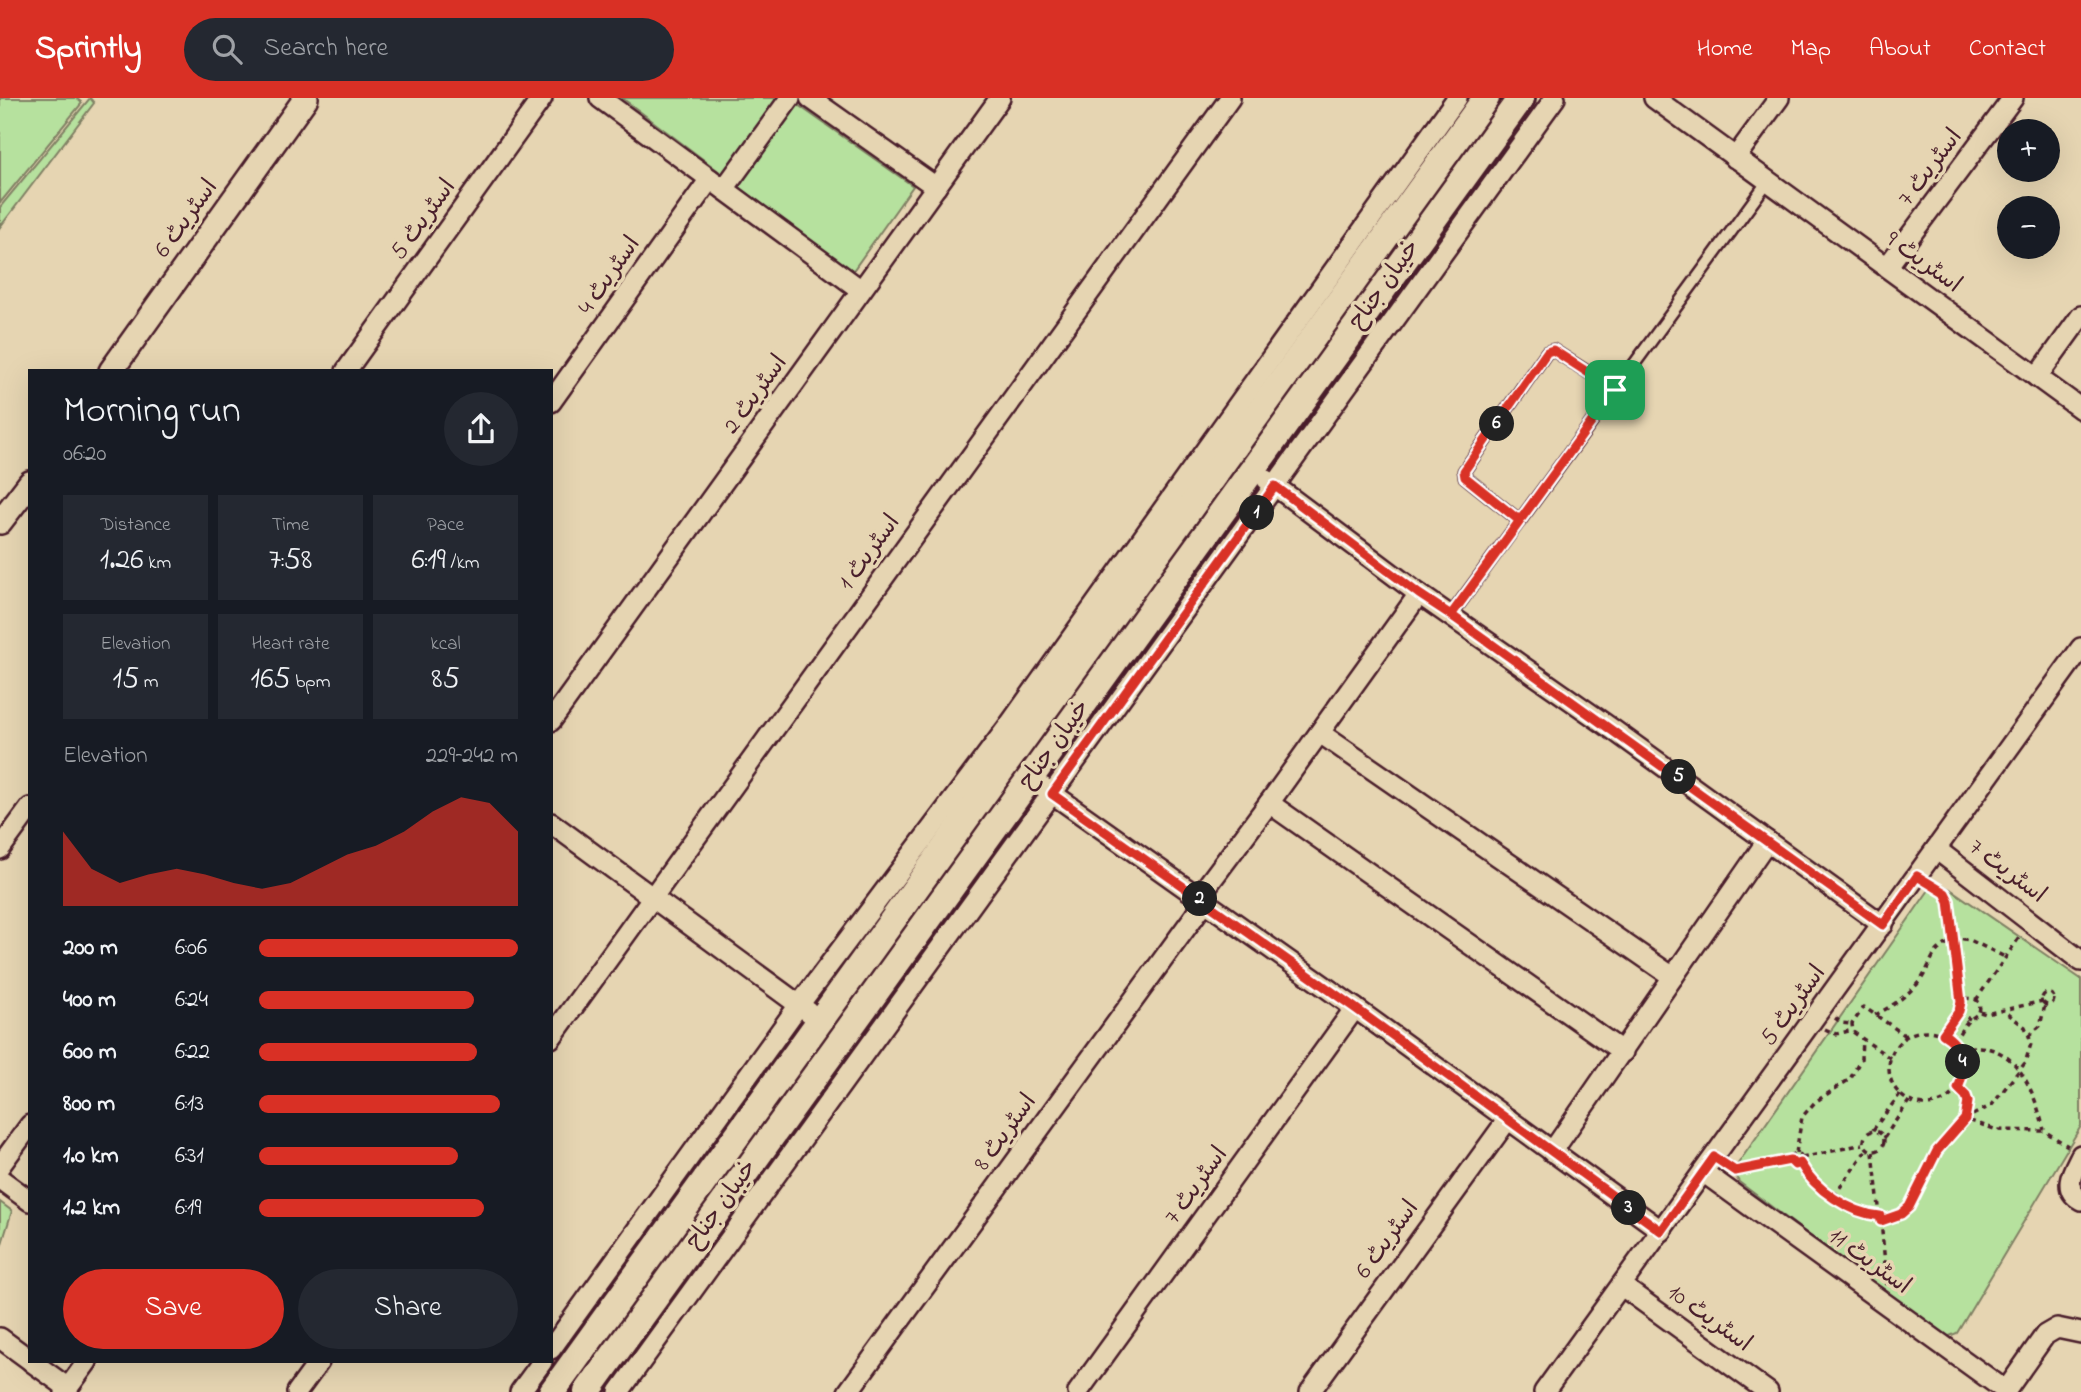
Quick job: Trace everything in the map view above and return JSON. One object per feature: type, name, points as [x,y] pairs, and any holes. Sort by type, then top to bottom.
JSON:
[{"type":"main road","name":"خیبان جناح","points":[[552,1392],[810,1013],[1486,98]]},
{"type":"main road","name":"خیبان جناح","points":[[587,1392],[1042,786],[1251,470],[1521,98]]},
{"type":"street","name":"اسٹریٹ 6","points":[[112,369],[306,98]]},
{"type":"street","name":"اسٹریٹ 5","points":[[347,369],[542,98]]},
{"type":"street","points":[[600,98],[862,290]]},
{"type":"street","name":"اسٹریٹ 4","points":[[553,399],[717,183],[790,98]]},
{"type":"street","points":[[810,98],[936,187]]},
{"type":"street","name":"اسٹریٹ 2","points":[[553,718],[1000,98]]},
{"type":"street","name":"اسٹریٹ 1","points":[[553,1035],[1230,98]]},
{"type":"street","points":[[553,1346],[810,1013],[1007,727],[1457,98]]},
{"type":"street","points":[[619,1392],[1042,786],[1275,486],[1555,98]]},
{"type":"street","name":"اسٹریٹ 9","points":[[1654,98],[2081,409]]},
{"type":"street","points":[[1735,158],[1779,98]]},
{"type":"street","name":"اسٹریٹ 7","points":[[1887,267],[2014,98]]},
{"type":"street","points":[[2037,377],[2081,316]]},
{"type":"street","points":[[1251,470],[1419,594],[1883,925]]},
{"type":"street","points":[[0,522],[28,486]]},
{"type":"street","name":"اسٹریٹ 8","points":[[848,1392],[1419,594]]},
{"type":"street","name":"اسٹریٹ 5","points":[[1544,1392],[2081,648]]},
{"type":"street","points":[[1320,733],[1673,976]]},
{"type":"street","points":[[1042,786],[1355,1008],[1661,1231]]},
{"type":"street","points":[[1269,803],[1623,1052]]},
{"type":"street","points":[[0,849],[28,811]]},
{"type":"street","points":[[553,824],[810,1013]]},
{"type":"street","points":[[1552,1152],[1767,841]]},
{"type":"street","name":"اسٹریٹ 7","points":[[1936,849],[2081,961]]},
{"type":"street","name":"اسٹریٹ 7","points":[[1078,1392],[1355,1008]]},
{"type":"street","name":"اسٹریٹ 6","points":[[1310,1392],[1508,1119]]},
{"type":"street","points":[[0,1166],[28,1128]]},
{"type":"street","points":[[2078,1199],[2070,1187],[2070,1175],[2081,1156]]},
{"type":"street","name":"اسٹریٹ 11","points":[[1709,1165],[1879,1299],[2005,1391]]},
{"type":"street","points":[[0,1180],[28,1200]]},
{"type":"street","name":"اسٹریٹ 10","points":[[1622,1286],[1768,1392]]},
{"type":"street","points":[[2005,1391],[2045,1335],[2057,1328],[2081,1333]]},
{"type":"street","points":[[0,1338],[28,1359]]},
{"type":"street","points":[[33,1363],[67,1390],[86,1363]]},
{"type":"street","points":[[297,1392],[318,1363]]},
{"type":"street","points":[[520,1392],[541,1363]]},
{"type":"lane","points":[[1451,615],[1768,181]]},
{"type":"lane","points":[[1520,521],[1465,477],[1464,471],[1547,352],[1553,350],[1615,390]]},
{"type":"path","points":[[1917,876],[1945,893],[1949,901],[1961,1002],[1959,1011],[1943,1034]]},
{"type":"path","points":[[1976,1000],[2031,921]]},
{"type":"path","points":[[1875,1015],[1891,1007],[1920,981],[1934,953],[1953,939],[1970,940],[2006,957]]},
{"type":"path","points":[[1954,1042],[1970,1019],[1978,1016],[1980,1012],[1976,1000],[1970,998],[1961,1002]]},
{"type":"path","points":[[1980,1012],[1986,1014],[2044,1003],[2040,1026],[2029,1036]]},
{"type":"path","points":[[1890,1058],[1853,1030],[1852,1024],[1864,1007],[1906,1036]]},
{"type":"path","points":[[1862,1038],[1861,1059],[1850,1079],[1815,1102],[1802,1117],[1796,1153],[1810,1178],[1833,1196],[1858,1212],[1881,1218],[1901,1214],[1909,1207],[1937,1151],[1965,1119],[1992,1105],[2029,1054],[2029,1036],[2025,1027],[2003,1010]]},
{"type":"path","points":[[1959,1011],[1965,1018],[1970,1019]]},
{"type":"path","points":[[1814,1020],[1836,1034],[1853,1030]]},
{"type":"path","points":[[1926,1030],[1943,1034],[1959,1049],[1964,1065],[1958,1088],[1944,1101],[1936,1104],[1909,1101],[1900,1094],[1890,1077],[1890,1058],[1906,1036],[1926,1030]]},
{"type":"path","points":[[1959,1049],[1973,1047],[2007,1056],[2029,1085],[2044,1131]]},
{"type":"path","points":[[1958,1088],[1968,1102],[1965,1119]]},
{"type":"path","points":[[1900,1094],[1873,1130],[1867,1132],[1863,1138],[1867,1150],[1880,1150],[1884,1138],[1909,1101]]},
{"type":"path","points":[[1965,1119],[1997,1130],[2044,1131],[2081,1156]]},
{"type":"path","points":[[1873,1130],[1878,1131],[1884,1138]]},
{"type":"path","points":[[1790,1160],[1795,1165],[1801,1160],[1863,1144]]},
{"type":"path","points":[[1833,1196],[1867,1150]]},
{"type":"path","points":[[1873,1152],[1888,1282],[1879,1299]]},
{"type":"path","points":[[1790,1160],[1796,1153]]},
{"type":"path","points":[[1709,1165],[1735,1171],[1790,1160]]},
{"type":"green space","points":[[0,98],[76,98],[82,103],[0,203]]},
{"type":"green space","points":[[90,98],[94,103],[0,227],[0,207]]},
{"type":"green space","points":[[622,98],[788,98],[913,186],[852,272]]},
{"type":"green space","points":[[1939,885],[1950,889],[2081,979],[2081,1126],[1957,1333],[1947,1337],[1936,1332],[1739,1182],[1735,1175],[1735,1168],[1929,890]]},
{"type":"green space","points":[[0,1202],[12,1211],[0,1250]]},
{"type":"route","points":[[1615,390],[1486,568],[1451,615],[1275,486],[1052,794],[1355,1008],[1661,1231],[1714,1157],[1735,1171],[1790,1160],[1795,1165],[1800,1163],[1810,1178],[1858,1212],[1880,1216],[1881,1221],[1893,1218],[1909,1207],[1937,1151],[1965,1119],[1967,1111],[1966,1096],[1958,1088],[1963,1073],[1962,1056],[1954,1042],[1943,1034],[1959,1011],[1961,1002],[1951,913],[1945,893],[1917,876],[1883,925],[1451,615],[1520,521],[1465,477],[1464,471],[1547,352],[1553,350],[1615,390]]}]
